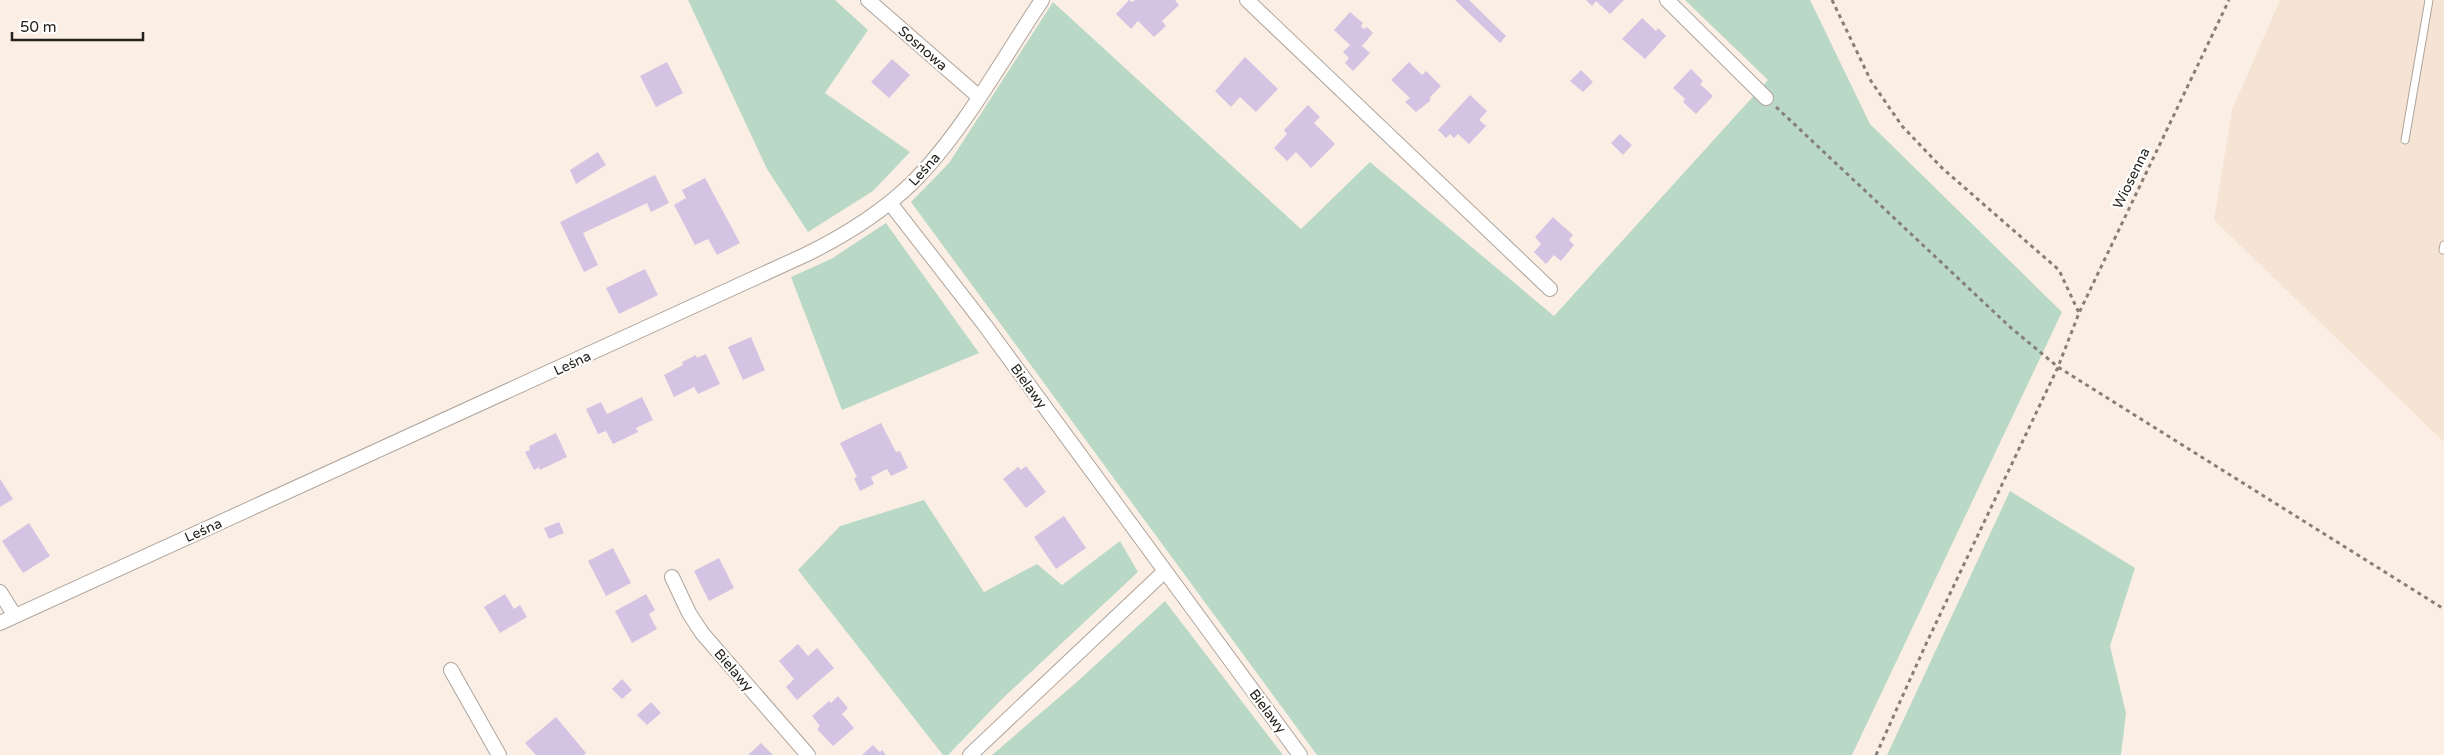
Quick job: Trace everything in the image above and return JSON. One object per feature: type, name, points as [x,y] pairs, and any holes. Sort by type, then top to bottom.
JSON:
[{"type":"street","name":"Sosnowa","points":[[868,0],[978,96]]},
{"type":"street","name":"Leśna","points":[[0,623],[804,255],[848,232],[890,202],[928,165],[978,96],[1042,0]]},
{"type":"street","points":[[1247,0],[1550,289]]},
{"type":"street","points":[[1666,0],[1766,98]]},
{"type":"street","name":"Bielawy","points":[[890,202],[984,324],[1300,755]]},
{"type":"street","points":[[970,755],[1165,571]]},
{"type":"street","name":"Bielawy","points":[[672,577],[689,613],[702,632],[808,755]]},
{"type":"street","points":[[0,592],[15,616]]},
{"type":"street","points":[[451,670],[499,755]]},
{"type":"lane","points":[[2405,140],[2429,0]]},
{"type":"path","points":[[1832,0],[1871,81],[1902,126],[1942,168],[2059,270],[2079,313]]},
{"type":"path","name":"Wiosenna","points":[[1876,755],[1926,644],[2058,367],[2079,313],[2229,0]]},
{"type":"path","points":[[1766,98],[2010,327],[2058,367],[2444,609]]},
{"type":"shaded area","points":[[2280,0],[2444,0],[2444,442],[2214,220],[2232,110]]},
{"type":"green space","points":[[688,0],[835,0],[868,30],[825,93],[910,152],[873,191],[808,232],[767,169]]},
{"type":"green space","points":[[1685,0],[1810,0],[1870,124],[2062,312],[1852,755],[1317,755],[911,202],[949,163],[1053,2],[1301,229],[1370,162],[1554,316],[1768,80]]},
{"type":"green space","points":[[886,223],[979,353],[842,410],[791,277],[831,259]]},
{"type":"green space","points":[[2010,491],[2135,568],[2110,646],[2126,713],[2121,755],[1887,755]]},
{"type":"green space","points":[[924,500],[984,592],[1037,564],[1062,585],[1120,541],[1138,572],[1002,699],[948,755],[943,755],[798,570],[840,526]]},
{"type":"green space","points":[[1165,601],[1283,755],[992,755],[1078,681]]},
{"type":"building","points":[[1129,0],[1132,2],[1135,0],[1175,0],[1179,5],[1162,21],[1166,26],[1154,37],[1138,21],[1131,29],[1116,14]]},
{"type":"building","points":[[1455,0],[1469,0],[1506,36],[1500,43]]},
{"type":"building","points":[[1586,0],[1624,0],[1610,14],[1596,1],[1592,6]]},
{"type":"building","points":[[1350,12],[1363,23],[1361,26],[1364,29],[1367,27],[1373,33],[1362,46],[1370,53],[1353,71],[1345,63],[1349,58],[1343,52],[1350,45],[1334,30]]},
{"type":"building","points":[[1642,18],[1656,31],[1658,28],[1666,36],[1645,59],[1622,39]]},
{"type":"building","points":[[1245,57],[1278,89],[1256,112],[1240,97],[1231,107],[1215,91]]},
{"type":"building","points":[[892,59],[910,75],[889,98],[871,82]]},
{"type":"building","points":[[667,62],[683,93],[656,107],[640,76]]},
{"type":"building","points":[[1409,62],[1422,75],[1426,71],[1441,86],[1430,97],[1430,101],[1416,112],[1405,102],[1410,98],[1391,80]]},
{"type":"building","points":[[1691,69],[1703,81],[1700,84],[1713,96],[1696,114],[1683,102],[1685,99],[1673,88]]},
{"type":"building","points":[[1581,70],[1593,82],[1583,92],[1570,81]]},
{"type":"building","points":[[1470,95],[1487,111],[1479,120],[1486,126],[1469,144],[1458,134],[1454,138],[1450,134],[1446,138],[1438,130]]},
{"type":"building","points":[[1308,105],[1320,117],[1314,123],[1335,144],[1311,168],[1296,152],[1287,161],[1274,148],[1287,134],[1284,130]]},
{"type":"building","points":[[1620,134],[1632,145],[1623,155],[1611,143]]},
{"type":"building","points":[[598,152],[606,165],[576,184],[570,170]]},
{"type":"building","points":[[655,175],[669,203],[651,212],[647,203],[583,233],[598,265],[584,272],[560,222]]},
{"type":"building","points":[[705,178],[740,243],[717,255],[708,239],[695,245],[674,205],[686,198],[682,190]]},
{"type":"building","points":[[1553,217],[1573,235],[1569,240],[1574,245],[1561,261],[1554,255],[1546,264],[1534,252],[1541,244],[1535,237]]},
{"type":"building","points":[[645,269],[658,295],[619,314],[606,288]]},
{"type":"building","points":[[751,337],[765,370],[743,380],[728,347]]},
{"type":"building","points":[[706,354],[720,384],[698,394],[694,387],[674,397],[664,375],[683,365],[682,362],[696,355],[697,358]]},
{"type":"building","points":[[642,397],[653,420],[636,428],[638,432],[613,444],[606,431],[598,434],[586,409],[601,402],[607,414]]},
{"type":"building","points":[[881,423],[896,452],[900,451],[908,468],[891,476],[887,469],[871,477],[874,484],[860,491],[854,478],[857,477],[840,443]]},
{"type":"building","points":[[556,433],[567,457],[540,470],[539,467],[534,470],[525,452],[530,450],[529,446]]},
{"type":"building","points":[[1026,466],[1046,492],[1026,508],[1003,479],[1018,467],[1021,470]]},
{"type":"building","points":[[0,479],[13,499],[0,507]]},
{"type":"building","points":[[1064,516],[1086,548],[1056,569],[1034,537]]},
{"type":"building","points":[[559,522],[564,533],[549,539],[544,528]]},
{"type":"building","points":[[29,523],[50,556],[23,573],[2,541]]},
{"type":"building","points":[[613,548],[631,583],[606,596],[588,561]]},
{"type":"building","points":[[719,558],[734,588],[709,601],[694,571]]},
{"type":"building","points":[[505,594],[514,609],[520,605],[527,617],[500,633],[484,607]]},
{"type":"building","points":[[646,594],[655,610],[649,614],[657,629],[632,643],[615,611]]},
{"type":"building","points":[[798,644],[808,656],[817,648],[834,668],[797,700],[786,687],[794,679],[779,661]]},
{"type":"building","points":[[622,679],[632,690],[622,699],[612,689]]},
{"type":"building","points":[[838,696],[848,708],[842,714],[854,728],[833,746],[817,729],[820,726],[812,716],[829,701],[831,703]]},
{"type":"building","points":[[651,702],[661,713],[647,725],[637,715]]},
{"type":"building","points":[[556,717],[586,753],[584,755],[536,755],[525,743]]},
{"type":"building","points":[[761,743],[773,755],[748,755]]},
{"type":"building","points":[[873,745],[880,752],[882,750],[886,755],[862,755]]}]
